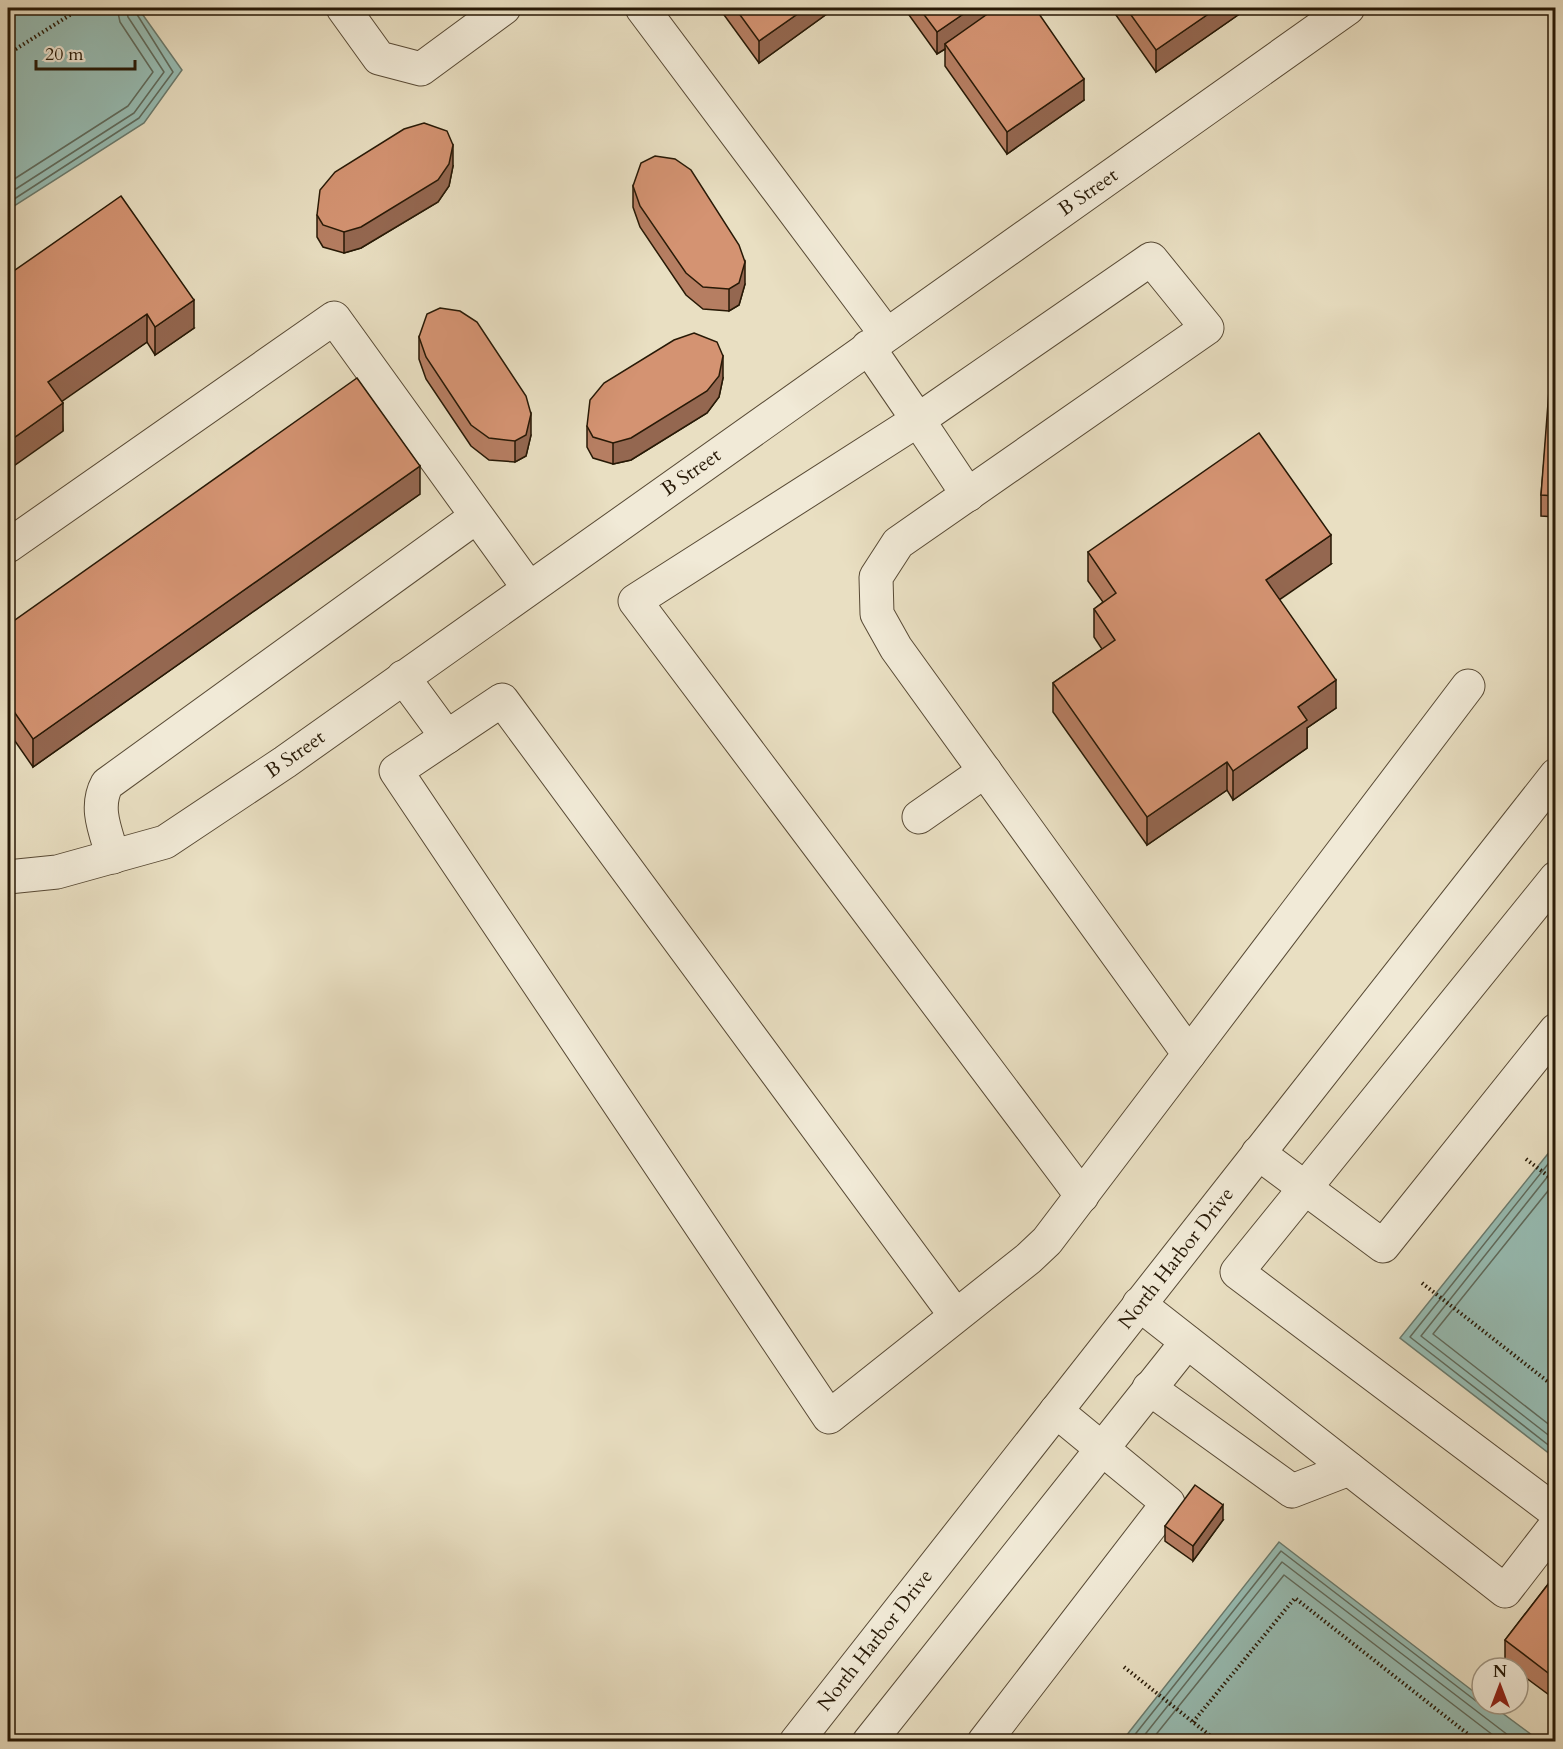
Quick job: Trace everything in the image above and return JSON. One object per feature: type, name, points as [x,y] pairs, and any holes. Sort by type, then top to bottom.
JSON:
[{"type":"street","points":[[343,8],[379,58],[421,69],[504,8]]},
{"type":"street","points":[[642,8],[877,340],[918,420],[968,495]]},
{"type":"street","name":"B Street","points":[[8,877],[57,872],[165,843],[1348,8]]},
{"type":"street","points":[[1082,1196],[635,602],[918,420],[1151,259],[1207,328],[898,543],[876,577],[877,614],[896,648],[1189,1054]]},
{"type":"street","points":[[8,546],[334,318],[528,587]]},
{"type":"street","points":[[113,857],[100,808],[100,797],[107,784],[476,517]]},
{"type":"street","points":[[403,677],[447,737]]},
{"type":"street","points":[[956,1316],[501,700],[396,771],[828,1418],[956,1316],[1047,1241],[1468,686]]},
{"type":"street","points":[[919,817],[985,771]]},
{"type":"street","name":"North Harbor Drive","points":[[796,1742],[1556,775]]},
{"type":"street","points":[[1556,878],[1237,1272],[1556,1512]]},
{"type":"street","points":[[1258,1153],[1383,1246],[1556,1030]]},
{"type":"street","points":[[1139,1304],[1505,1591],[1556,1525]]},
{"type":"street","points":[[869,1742],[1186,1342]]},
{"type":"street","points":[[1149,1388],[1292,1491],[1349,1469]]},
{"type":"street","points":[[984,1742],[1168,1503],[1056,1411]]},
{"type":"path","points":[[8,54],[81,8]]},
{"type":"path","points":[[1526,1159],[1556,1182]]},
{"type":"path","points":[[1422,1283],[1556,1388]]},
{"type":"path","points":[[1193,1722],[1295,1598],[1478,1742]]},
{"type":"path","points":[[1124,1667],[1218,1742]]},
{"type":"water","points":[[8,8],[138,8],[182,70],[144,123],[8,210]]},
{"type":"water","points":[[1555,1145],[1555,1458],[1400,1338]]},
{"type":"water","points":[[1279,1542],[1470,1689],[1470,1716],[1506,1716],[1540,1741],[1122,1741]]},
{"type":"building","points":[[735,8],[806,8],[759,41]]},
{"type":"building","points":[[919,8],[972,8],[937,32]]},
{"type":"building","points":[[996,8],[1035,8],[1084,79],[1007,132],[945,44]]},
{"type":"building","points":[[1126,8],[1217,8],[1156,50]]},
{"type":"building","points":[[424,123],[447,131],[453,145],[449,164],[438,180],[361,227],[344,232],[323,225],[317,215],[320,190],[335,172],[404,129]]},
{"type":"building","points":[[655,156],[675,159],[691,170],[739,245],[745,262],[739,283],[729,289],[703,287],[686,273],[640,206],[633,186],[641,163]]},
{"type":"building","points":[[121,196],[194,300],[155,327],[147,314],[48,382],[63,403],[8,442],[8,275]]},
{"type":"building","points":[[440,308],[460,311],[477,322],[526,396],[531,414],[526,435],[515,441],[489,438],[471,425],[426,357],[419,337],[427,314]]},
{"type":"building","points":[[1554,325],[1556,325],[1556,496],[1541,495]]},
{"type":"building","points":[[694,333],[717,342],[723,356],[719,376],[707,391],[631,438],[613,443],[593,437],[587,426],[590,400],[604,383],[674,340]]},
{"type":"building","points":[[357,378],[420,466],[33,739],[8,703],[8,625]]},
{"type":"building","points":[[1259,433],[1331,535],[1266,580],[1336,680],[1298,707],[1307,720],[1233,771],[1227,762],[1147,817],[1053,683],[1115,640],[1094,609],[1116,593],[1088,552]]},
{"type":"building","points":[[1195,1485],[1223,1505],[1193,1546],[1165,1526]]},
{"type":"building","points":[[1556,1574],[1556,1679],[1530,1659],[1530,1656],[1526,1656],[1505,1640]]}]
